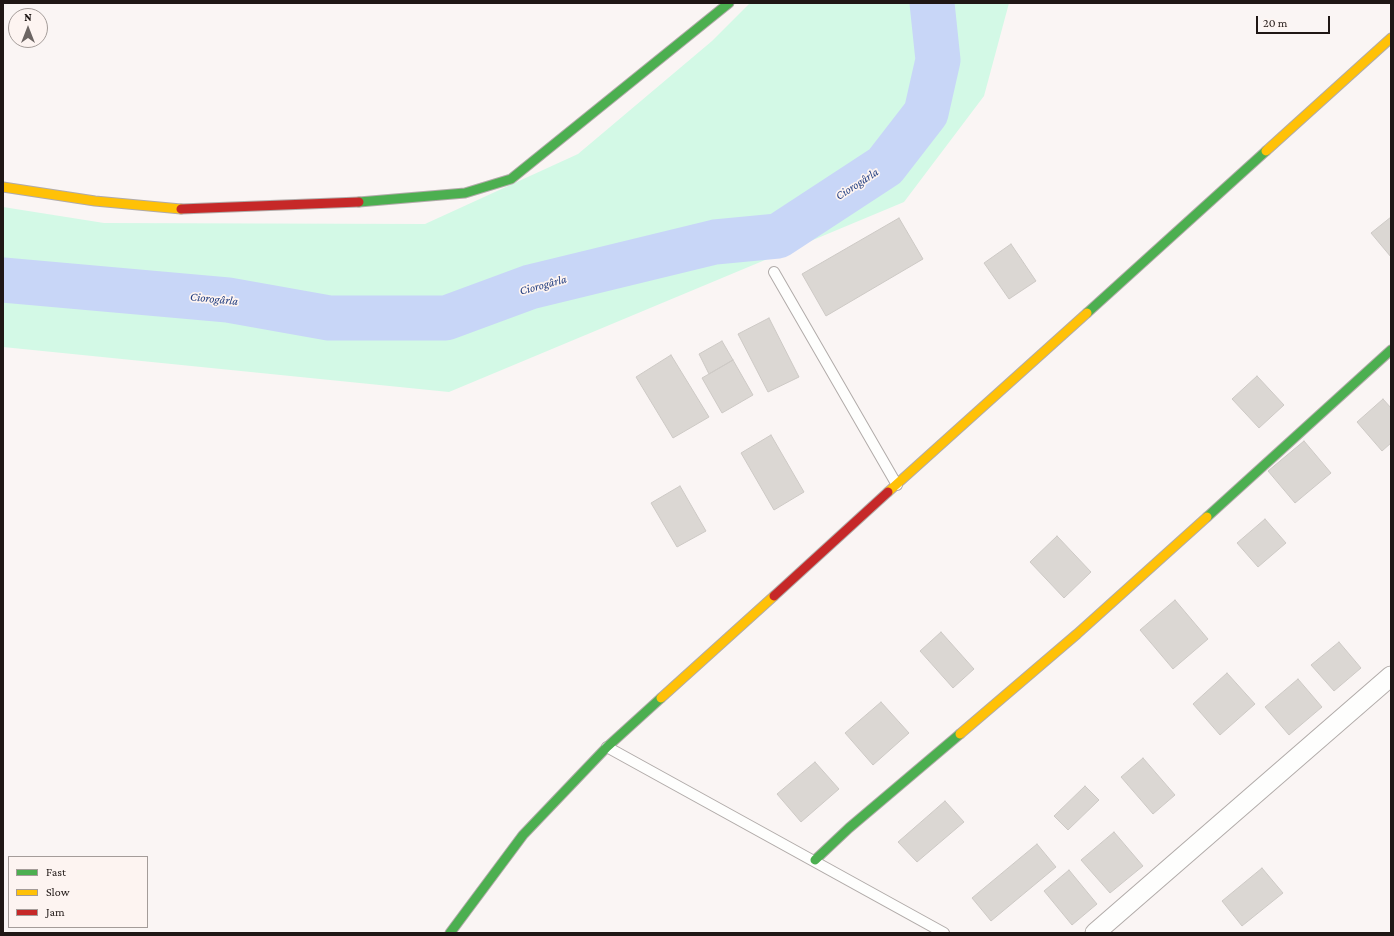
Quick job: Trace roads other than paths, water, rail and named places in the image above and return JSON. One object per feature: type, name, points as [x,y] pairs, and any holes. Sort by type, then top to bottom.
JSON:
[{"type":"street","points":[[3,187],[95,201],[184,209],[363,202],[465,193],[511,179],[729,3]]},
{"type":"street","points":[[450,933],[523,835],[607,747],[1391,38]]},
{"type":"street","points":[[815,860],[849,828],[1076,634],[1391,350]]},
{"type":"street","points":[[1095,933],[1391,676]]},
{"type":"lane","points":[[774,272],[897,484]]},
{"type":"lane","points":[[607,747],[815,860],[944,933]]},
{"type":"waterway","name":"Ciorogârla","points":[[3,280],[228,300],[329,318],[446,318],[530,287],[715,242],[778,236],[885,166],[926,113],[938,60],[932,3]]}]
